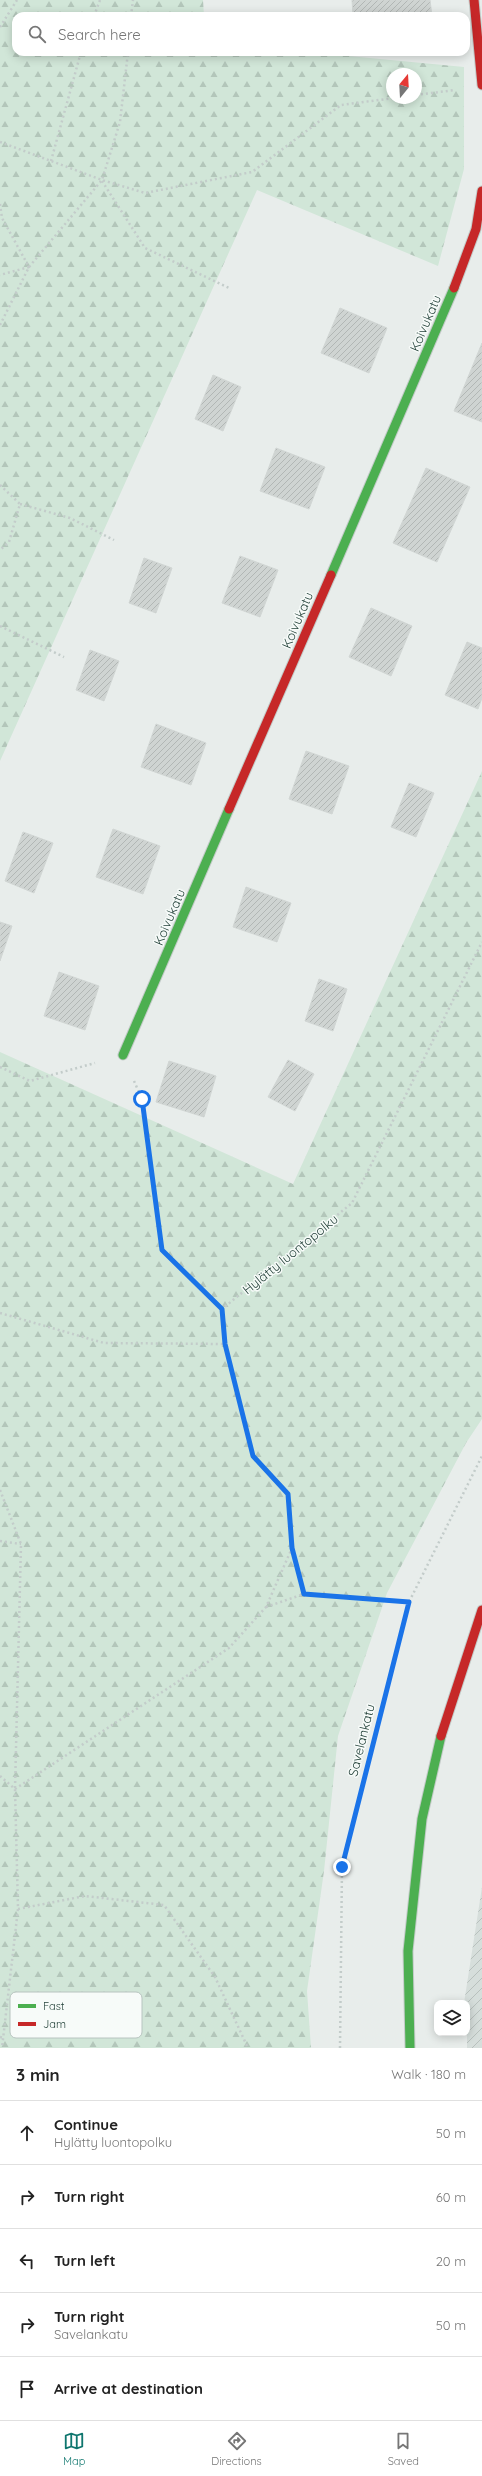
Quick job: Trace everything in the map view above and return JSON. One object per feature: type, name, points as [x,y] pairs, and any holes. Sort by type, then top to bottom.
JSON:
[{"type":"street","points":[[474,0],[482,85]]},
{"type":"street","name":"Koivukatu","points":[[123,1055],[443,317],[476,229],[482,191]]},
{"type":"street","points":[[410,2048],[408,1951],[422,1819],[444,1719],[482,1610]]},
{"type":"path","points":[[0,27],[17,0]]},
{"type":"path","points":[[95,12],[99,0]]},
{"type":"path","points":[[132,12],[133,0]]},
{"type":"path","points":[[51,161],[80,56]]},
{"type":"path","points":[[0,325],[29,267],[102,180],[120,122],[128,56]]},
{"type":"path","points":[[422,94],[460,89]]},
{"type":"path","points":[[0,142],[102,180],[145,193],[252,172],[341,105],[386,99]]},
{"type":"path","points":[[102,180],[145,248],[229,288]]},
{"type":"path","points":[[0,204],[2,218],[29,267]]},
{"type":"path","points":[[0,275],[29,267]]},
{"type":"path","points":[[0,485],[20,504],[70,518],[114,540]]},
{"type":"path","points":[[0,550],[9,542],[20,504]]},
{"type":"path","points":[[0,626],[64,657]]},
{"type":"path","name":"Hylätty luontopolku","points":[[222,1309],[352,1203],[482,942]]},
{"type":"path","points":[[0,1067],[30,1082],[123,1055],[142,1099],[162,1250],[222,1309],[225,1344],[253,1456],[288,1494],[292,1548],[304,1594]]},
{"type":"path","points":[[0,1313],[104,1343],[225,1344]]},
{"type":"path","name":"Savelankatu","points":[[340,2048],[342,1867],[409,1602],[482,1456]]},
{"type":"path","points":[[0,1490],[21,1544],[14,1789],[18,1909],[2,2048]]},
{"type":"path","points":[[0,1541],[21,1544]]},
{"type":"path","points":[[14,1789],[229,1648],[266,1607],[292,1548]]},
{"type":"path","points":[[266,1607],[304,1594],[409,1602]]},
{"type":"path","points":[[0,1776],[14,1789]]},
{"type":"path","points":[[18,1909],[85,1896],[164,1905],[215,1977],[248,2048]]},
{"type":"path","points":[[0,2037],[4,2038]]},
{"type":"shaded area","points":[[482,1887],[482,2048],[467,2048],[467,2036],[470,2036],[470,2000],[464,2000]]},
{"type":"green space","points":[[0,0],[203,0],[204,12],[12,12],[12,56],[349,56],[464,67],[464,169],[438,266],[257,190],[0,761]]},
{"type":"green space","points":[[482,771],[482,1419],[466,1443],[387,1593],[338,1736],[324,1871],[307,1991],[311,2048],[0,2048],[0,1052],[293,1184]]},
{"type":"building","points":[[352,0],[430,0],[432,12],[353,12]]},
{"type":"building","points":[[340,308],[387,328],[369,373],[321,353]]},
{"type":"building","points":[[482,343],[482,422],[454,411]]},
{"type":"building","points":[[213,375],[241,387],[223,431],[195,419]]},
{"type":"building","points":[[276,448],[325,467],[309,509],[260,491]]},
{"type":"building","points":[[426,468],[470,487],[437,562],[393,543]]},
{"type":"building","points":[[240,556],[278,570],[260,617],[222,603]]},
{"type":"building","points":[[144,558],[172,568],[156,613],[129,603]]},
{"type":"building","points":[[371,608],[412,626],[391,676],[349,657]]},
{"type":"building","points":[[467,642],[482,648],[482,698],[478,709],[445,695]]},
{"type":"building","points":[[90,650],[119,661],[104,701],[76,690]]},
{"type":"building","points":[[156,724],[206,743],[191,785],[141,767]]},
{"type":"building","points":[[306,751],[349,766],[332,814],[289,799]]},
{"type":"building","points":[[409,783],[434,793],[416,837],[391,827]]},
{"type":"building","points":[[113,829],[160,846],[143,894],[96,877]]},
{"type":"building","points":[[23,832],[53,843],[34,893],[5,881]]},
{"type":"building","points":[[246,887],[291,903],[277,942],[233,927]]},
{"type":"building","points":[[0,922],[12,926],[0,961]]},
{"type":"building","points":[[59,972],[99,986],[85,1030],[44,1016]]},
{"type":"building","points":[[319,979],[347,989],[333,1031],[305,1021]]},
{"type":"building","points":[[288,1060],[314,1074],[295,1111],[268,1097]]},
{"type":"building","points":[[169,1061],[216,1076],[204,1117],[156,1102]]},
{"type":"traffic: fast","points":[[331,575],[454,288]]},
{"type":"traffic: fast","points":[[123,1055],[229,809]]},
{"type":"traffic: fast","points":[[410,2048],[408,1951],[422,1819],[441,1736]]},
{"type":"traffic: jam","points":[[474,0],[482,85]]},
{"type":"traffic: jam","points":[[454,288],[476,229],[482,191]]},
{"type":"traffic: jam","points":[[229,809],[331,575]]},
{"type":"traffic: jam","points":[[441,1736],[482,1610]]},
{"type":"route","points":[[142,1099],[162,1250],[222,1309],[225,1344],[253,1456],[288,1494],[292,1548],[304,1594],[409,1602],[342,1867]]}]
